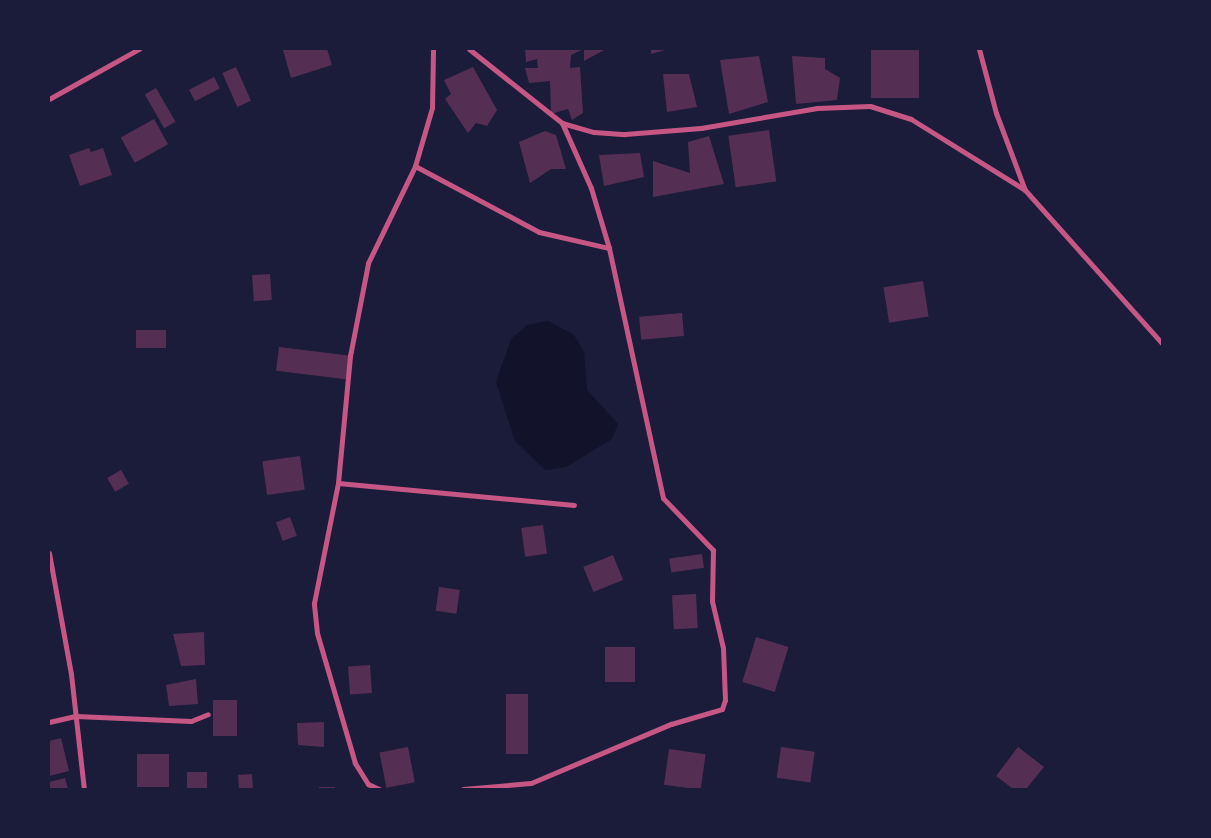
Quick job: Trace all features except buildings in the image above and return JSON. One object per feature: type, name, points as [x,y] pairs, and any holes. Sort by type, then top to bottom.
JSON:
[{"type":"street","points":[[49,99],[139,49]]},
{"type":"street","points":[[379,789],[368,784],[355,763],[317,633],[314,603],[338,483],[350,356],[368,263],[415,166],[432,108],[433,49]]},
{"type":"street","points":[[463,789],[530,783],[672,724],[722,709],[725,700],[723,648],[712,601],[714,550],[663,498],[610,248],[591,188],[562,123],[469,49]]},
{"type":"street","points":[[979,49],[996,113],[1025,190]]},
{"type":"street","points":[[562,123],[625,134],[701,128],[816,108],[870,106],[910,119],[1025,190],[1162,343]]},
{"type":"street","points":[[415,166],[539,232],[610,248]]},
{"type":"street","points":[[338,483],[574,505]]},
{"type":"street","points":[[49,553],[76,716],[84,789]]},
{"type":"street","points":[[49,722],[76,716],[182,721],[208,714]]},
{"type":"shaded area","points":[[548,321],[574,335],[584,352],[587,390],[618,424],[612,439],[566,467],[545,470],[515,441],[496,382],[511,339],[527,325]]}]
